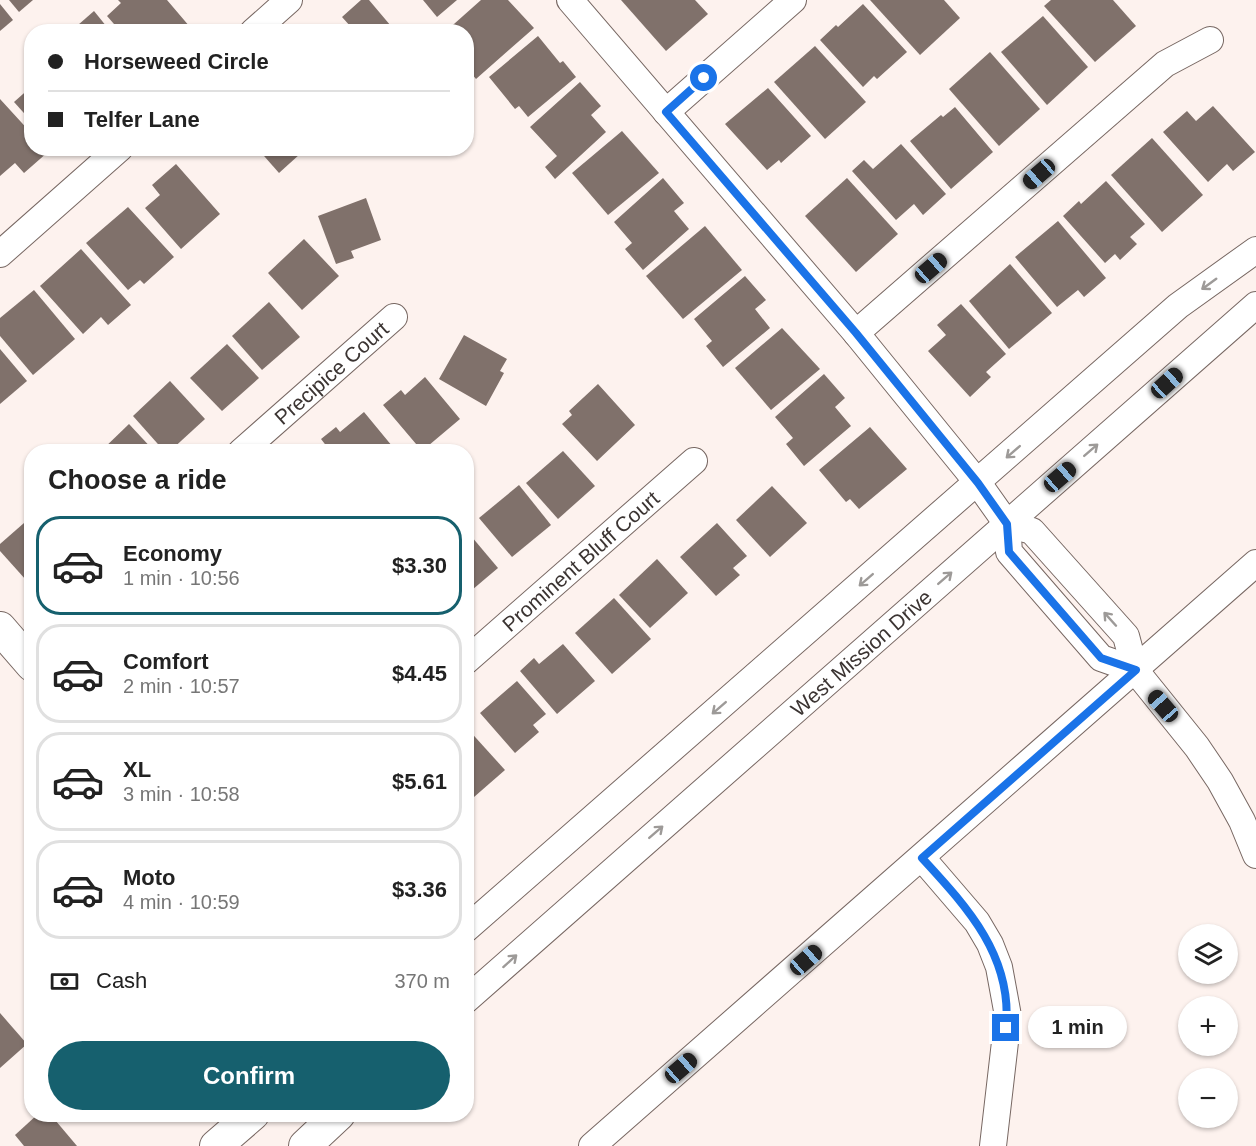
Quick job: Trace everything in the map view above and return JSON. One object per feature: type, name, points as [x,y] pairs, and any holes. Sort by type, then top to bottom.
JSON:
[{"type":"street","points":[[262,24],[289,0]]},
{"type":"street","points":[[570,0],[856,333],[985,493],[1007,524],[1032,531],[1126,636],[1136,670],[1197,747],[1220,781],[1242,821],[1256,855]]},
{"type":"street","points":[[666,112],[793,0]]},
{"type":"street","points":[[856,333],[1165,64],[1210,40]]},
{"type":"street","points":[[0,254],[111,156]]},
{"type":"street","points":[[474,922],[985,493],[1178,306],[1256,250]]},
{"type":"street","name":"West Mission Drive","points":[[474,993],[1256,305]]},
{"type":"street","name":"Precipice Court","points":[[250,444],[394,317]]},
{"type":"street","name":"Prominent Bluff Court","points":[[474,654],[694,461]]},
{"type":"street","points":[[592,1146],[1256,563]]},
{"type":"street","points":[[922,858],[977,922],[990,944],[999,967],[1008,1016],[993,1146]]},
{"type":"street","points":[[216,1146],[244,1122]]},
{"type":"street","points":[[305,1146],[330,1122]]},
{"type":"building","points":[[9,0],[33,0],[19,12]]},
{"type":"building","points":[[118,0],[167,0],[187,24],[114,24],[107,16],[121,3]]},
{"type":"building","points":[[361,0],[369,0],[389,24],[348,24],[342,17]]},
{"type":"building","points":[[423,0],[457,0],[437,17]]},
{"type":"building","points":[[481,0],[508,0],[534,28],[476,79],[474,77],[474,24],[454,24]]},
{"type":"building","points":[[621,0],[695,0],[708,14],[666,51]]},
{"type":"building","points":[[870,0],[944,0],[960,18],[920,55]]},
{"type":"building","points":[[1051,0],[1113,0],[1136,26],[1095,62],[1044,6]]},
{"type":"building","points":[[0,4],[13,20],[0,31]]},
{"type":"building","points":[[863,4],[907,52],[877,79],[874,76],[863,87],[820,40]]},
{"type":"building","points":[[94,11],[105,24],[79,24]]},
{"type":"building","points":[[1043,16],[1088,67],[1047,105],[1001,52]]},
{"type":"building","points":[[538,36],[560,63],[563,61],[576,77],[528,117],[519,106],[515,109],[489,77]]},
{"type":"building","points":[[815,46],[866,102],[825,139],[774,82]]},
{"type":"building","points":[[990,52],[1040,109],[999,146],[949,89]]},
{"type":"building","points":[[580,82],[601,106],[591,115],[606,132],[555,179],[545,167],[557,156],[530,127]]},
{"type":"building","points":[[768,88],[811,136],[781,163],[779,160],[767,170],[725,124]]},
{"type":"building","points":[[24,93],[24,113],[14,102]]},
{"type":"building","points":[[0,99],[24,125],[24,156],[43,156],[24,173],[15,163],[0,176]]},
{"type":"building","points":[[1213,106],[1255,152],[1233,171],[1227,164],[1208,182],[1163,132],[1187,111],[1196,121]]},
{"type":"building","points":[[955,107],[993,152],[951,189],[910,141],[941,115],[943,117]]},
{"type":"building","points":[[622,131],[659,173],[608,215],[572,173]]},
{"type":"building","points":[[1152,138],[1203,195],[1162,232],[1111,175]]},
{"type":"building","points":[[901,144],[946,194],[923,215],[914,204],[896,220],[852,171],[864,160],[873,169]]},
{"type":"building","points":[[264,156],[298,156],[279,173]]},
{"type":"building","points":[[176,164],[220,214],[181,249],[145,208],[160,195],[152,185]]},
{"type":"building","points":[[663,178],[684,203],[674,211],[689,229],[643,270],[625,249],[632,243],[614,222]]},
{"type":"building","points":[[847,178],[898,234],[856,272],[805,216]]},
{"type":"building","points":[[1106,181],[1145,224],[1130,237],[1137,244],[1120,260],[1115,254],[1105,263],[1063,216],[1079,201],[1081,204]]},
{"type":"building","points":[[366,198],[381,240],[351,251],[354,258],[336,264],[318,216]]},
{"type":"building","points":[[128,207],[174,257],[144,284],[140,280],[128,290],[86,243]]},
{"type":"building","points":[[1058,221],[1106,278],[1084,297],[1078,290],[1057,307],[1015,257]]},
{"type":"building","points":[[705,226],[742,270],[683,319],[646,276]]},
{"type":"building","points":[[304,239],[339,276],[302,310],[268,273]]},
{"type":"building","points":[[81,249],[131,305],[108,325],[101,317],[83,334],[40,286]]},
{"type":"building","points":[[1010,264],[1052,313],[1009,349],[969,301]]},
{"type":"building","points":[[745,276],[766,300],[755,309],[770,328],[723,367],[706,346],[712,341],[694,319]]},
{"type":"building","points":[[34,290],[75,339],[33,375],[0,336],[0,318]]},
{"type":"building","points":[[269,302],[300,337],[262,370],[232,336]]},
{"type":"building","points":[[961,304],[1006,354],[986,372],[991,377],[970,397],[928,351],[946,335],[937,325]]},
{"type":"building","points":[[782,328],[820,369],[771,410],[735,368]]},
{"type":"building","points":[[464,335],[507,359],[500,371],[504,373],[486,406],[439,379]]},
{"type":"building","points":[[227,344],[259,378],[222,411],[190,378]]},
{"type":"building","points":[[0,349],[27,381],[0,404]]},
{"type":"building","points":[[824,374],[845,398],[835,407],[851,426],[804,466],[786,444],[793,438],[775,417]]},
{"type":"building","points":[[425,377],[460,419],[430,444],[416,444],[383,405],[401,390],[405,395]]},
{"type":"building","points":[[170,381],[205,419],[178,444],[158,444],[133,416]]},
{"type":"building","points":[[598,384],[635,425],[597,461],[562,424],[572,415],[569,411]]},
{"type":"building","points":[[364,412],[390,444],[325,444],[321,439],[336,427],[340,432]]},
{"type":"building","points":[[129,424],[148,444],[108,444]]},
{"type":"building","points":[[870,427],[907,469],[859,509],[850,499],[846,502],[819,470]]},
{"type":"building","points":[[563,451],[595,486],[558,519],[526,483]]},
{"type":"building","points":[[519,485],[551,525],[512,557],[479,518]]},
{"type":"building","points":[[772,486],[807,523],[770,557],[736,520]]},
{"type":"building","points":[[24,523],[24,578],[0,551],[0,544]]},
{"type":"building","points":[[717,523],[747,556],[733,568],[740,575],[716,596],[680,557]]},
{"type":"building","points":[[474,540],[498,568],[474,588]]},
{"type":"building","points":[[657,559],[688,593],[650,628],[619,595]]},
{"type":"building","points":[[614,598],[651,639],[612,674],[575,633]]},
{"type":"building","points":[[563,644],[595,681],[557,714],[520,671],[534,658],[539,664]]},
{"type":"building","points":[[517,681],[546,714],[533,725],[539,732],[515,753],[480,713]]},
{"type":"building","points":[[474,736],[505,770],[474,797]]},
{"type":"building","points":[[0,1013],[24,1041],[24,1047],[0,1068]]},
{"type":"building","points":[[29,1122],[57,1122],[77,1146],[24,1146],[15,1135]]},
{"type":"route","points":[[704,78],[666,112],[856,333],[978,483],[1007,524],[1009,552],[1101,658],[1136,670],[922,858],[977,922],[990,944],[1005,990],[1008,1016],[1006,1028]]}]
